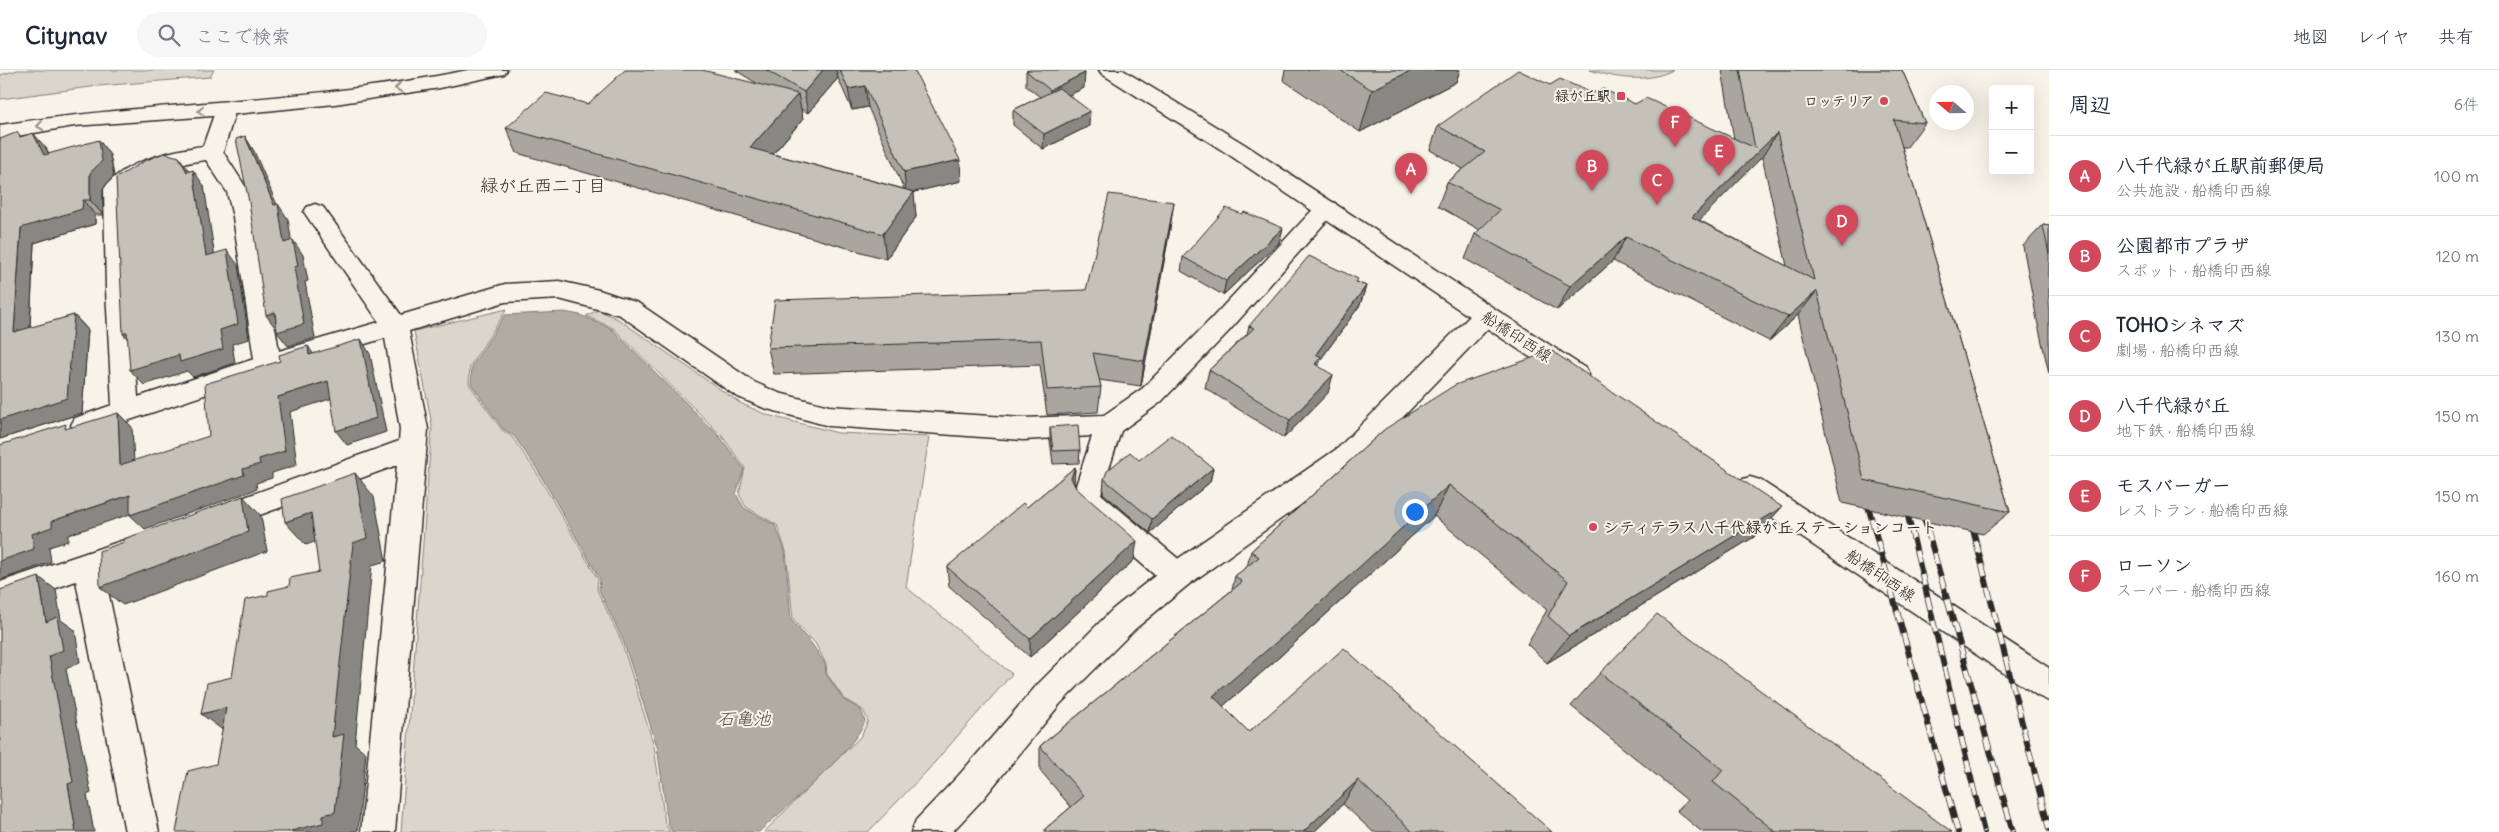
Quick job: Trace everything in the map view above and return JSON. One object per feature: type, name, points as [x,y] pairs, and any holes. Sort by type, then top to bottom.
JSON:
[{"type":"street","points":[[0,113],[123,99],[276,89],[411,70]]},
{"type":"street","points":[[0,132],[74,120],[226,109],[335,98],[440,82],[497,70]]},
{"type":"street","name":"船橋印西線","points":[[1109,70],[1327,208],[1593,386]]},
{"type":"street","points":[[212,152],[226,109]]},
{"type":"street","points":[[212,152],[238,192],[268,364]]},
{"type":"street","points":[[126,412],[118,290],[115,189],[133,175],[159,162],[212,152]]},
{"type":"street","points":[[63,432],[268,364],[505,293],[559,290],[599,298],[629,309],[745,389],[773,401],[829,416],[1023,429],[1109,425],[1152,395],[1221,324],[1327,208]]},
{"type":"street","points":[[315,212],[395,325],[414,429],[378,832]]},
{"type":"street","points":[[928,832],[971,787],[1049,694],[1124,619],[1177,576],[1348,456],[1486,316]]},
{"type":"street","points":[[1109,425],[1086,498],[1177,576]]},
{"type":"street","points":[[190,528],[412,448]]},
{"type":"street","name":"船橋印西線","points":[[1734,478],[2049,686]]},
{"type":"street","points":[[0,595],[153,542]]},
{"type":"street","points":[[88,565],[142,832]]},
{"type":"shaded area","points":[[18,70],[214,70],[210,77],[98,86],[0,99],[0,75]]},
{"type":"shaded area","points":[[1590,70],[1673,70],[1653,77],[1632,78],[1611,76]]},
{"type":"shaded area","points":[[507,309],[470,366],[469,384],[502,430],[512,437],[535,470],[598,579],[597,590],[621,640],[654,746],[665,823],[670,832],[401,832],[432,425],[414,331]]},
{"type":"shaded area","points":[[598,310],[618,319],[740,403],[767,415],[838,433],[929,437],[906,587],[1012,674],[927,771],[868,832],[764,832],[861,736],[868,721],[863,710],[844,699],[827,674],[826,664],[815,643],[793,620],[786,551],[777,525],[746,507],[739,494],[745,468],[722,436],[613,328],[586,316]]},
{"type":"water","name":"石亀池","points":[[564,312],[580,315],[612,329],[720,437],[744,469],[736,494],[744,508],[775,525],[785,551],[791,620],[812,644],[825,664],[826,674],[844,700],[861,710],[865,721],[847,749],[818,779],[759,832],[672,832],[668,824],[657,746],[623,640],[599,590],[600,579],[537,469],[514,436],[503,429],[471,384],[472,366],[505,315]]},
{"type":"building","points":[[625,70],[702,70],[798,94],[750,148],[914,192],[883,234],[506,128],[546,93],[588,104]]},
{"type":"building","points":[[766,70],[823,70],[804,92]]},
{"type":"building","points":[[840,70],[914,70],[960,160],[904,172],[865,86],[848,89]]},
{"type":"building","points":[[1080,70],[1085,73],[1050,90],[1026,71]]},
{"type":"building","points":[[1340,70],[1412,70],[1372,90]]},
{"type":"building","points":[[1518,70],[1550,85],[1560,79],[1592,93],[1603,89],[1635,104],[1646,98],[1755,148],[1740,70],[1902,70],[1925,123],[1894,120],[2010,512],[1864,480],[1817,291],[1788,317],[1626,237],[1570,286],[1475,234],[1500,210],[1447,182],[1485,152],[1438,126]],"holes":[[[1777,133],[1814,280],[1692,217]]]},
{"type":"building","points":[[1059,88],[1090,111],[1044,134],[1013,110]]},
{"type":"building","points":[[18,132],[20,137],[33,133],[44,155],[99,140],[102,161],[90,173],[90,200],[83,200],[82,209],[21,228],[14,332],[74,315],[67,398],[0,420],[0,139]]},
{"type":"building","points":[[245,136],[274,205],[278,204],[284,243],[293,240],[298,266],[294,267],[304,324],[277,332],[275,312],[266,315],[249,202],[236,139]]},
{"type":"building","points":[[164,153],[179,157],[187,172],[193,170],[206,256],[227,250],[238,324],[220,330],[223,349],[180,362],[179,355],[130,370],[127,332],[123,334],[116,178],[144,161]]},
{"type":"building","points":[[1109,194],[1174,202],[1144,361],[1093,353],[1101,387],[1047,390],[1041,340],[768,348],[775,300],[1086,290]]},
{"type":"building","points":[[1226,208],[1242,214],[1244,212],[1283,228],[1226,281],[1183,257]]},
{"type":"building","points":[[2043,225],[2049,226],[2049,254]]},
{"type":"building","points":[[1309,256],[1358,279],[1356,282],[1366,286],[1316,354],[1321,357],[1315,364],[1333,375],[1290,420],[1209,370],[1254,328],[1249,326]]},
{"type":"building","points":[[361,339],[376,418],[336,431],[328,381],[278,397],[285,451],[259,459],[260,464],[243,469],[244,475],[130,515],[130,495],[52,521],[52,527],[32,534],[34,549],[0,561],[0,445],[66,424],[65,429],[118,413],[120,465],[209,436],[205,384],[280,361],[279,355],[308,346],[309,355]]},
{"type":"building","points":[[1552,351],[1782,507],[1569,636],[1548,616],[1568,581],[1449,485],[1287,633],[1213,696],[1249,732],[1344,648],[1552,832],[1413,832],[1358,780],[1303,832],[1047,832],[1045,829],[1084,796],[1040,746],[1242,582],[1235,576],[1259,557],[1251,551],[1385,429],[1455,385]]},
{"type":"building","points":[[1078,425],[1080,450],[1053,451],[1050,427]]},
{"type":"building","points":[[1171,435],[1213,468],[1152,519],[1104,479],[1107,471],[1130,452],[1139,460]]},
{"type":"building","points":[[1075,467],[1071,478],[1076,488],[1137,541],[1030,639],[947,567],[1023,503],[1027,507]]},
{"type":"building","points":[[355,473],[367,538],[353,543],[332,737],[344,734],[335,812],[323,815],[323,823],[287,832],[176,832],[188,771],[216,764],[226,708],[201,714],[207,683],[232,677],[245,600],[268,595],[268,591],[289,586],[290,578],[319,572],[311,513],[285,522],[282,499]]},
{"type":"building","points":[[243,496],[248,532],[100,587],[99,551],[124,542],[124,539]]},
{"type":"building","points":[[39,577],[46,622],[57,617],[63,650],[49,656],[73,782],[68,784],[76,832],[0,832],[0,590]]},
{"type":"building","points":[[1657,614],[1952,832],[1776,832],[1713,782],[1723,770],[1600,673]]},
{"type":"railway","points":[[1865,495],[1958,832]]},
{"type":"railway","points":[[1905,504],[1984,832]]},
{"type":"railway","points":[[1921,507],[2013,832]]},
{"type":"railway","points":[[1970,518],[2049,829]]},
{"type":"place","name":"緑が丘駅","points":[[1621,96]]},
{"type":"place","name":"ロッテリア","points":[[1884,101]]},
{"type":"place","name":"ローソン","points":[[1675,147]]},
{"type":"place","name":"モスバーガー","points":[[1719,176]]},
{"type":"place","name":"公園都市プラザ","points":[[1592,191]]},
{"type":"place","name":"八千代緑が丘駅前郵便局","points":[[1411,194]]},
{"type":"place","name":"TOHOシネマズ","points":[[1657,205]]},
{"type":"place","name":"八千代緑が丘","points":[[1842,246]]},
{"type":"place","name":"シティテラス八千代緑が丘ステーションコート","points":[[1593,527]]},
{"type":"district","name":"緑が丘西二丁目","points":[[543,185]]}]
